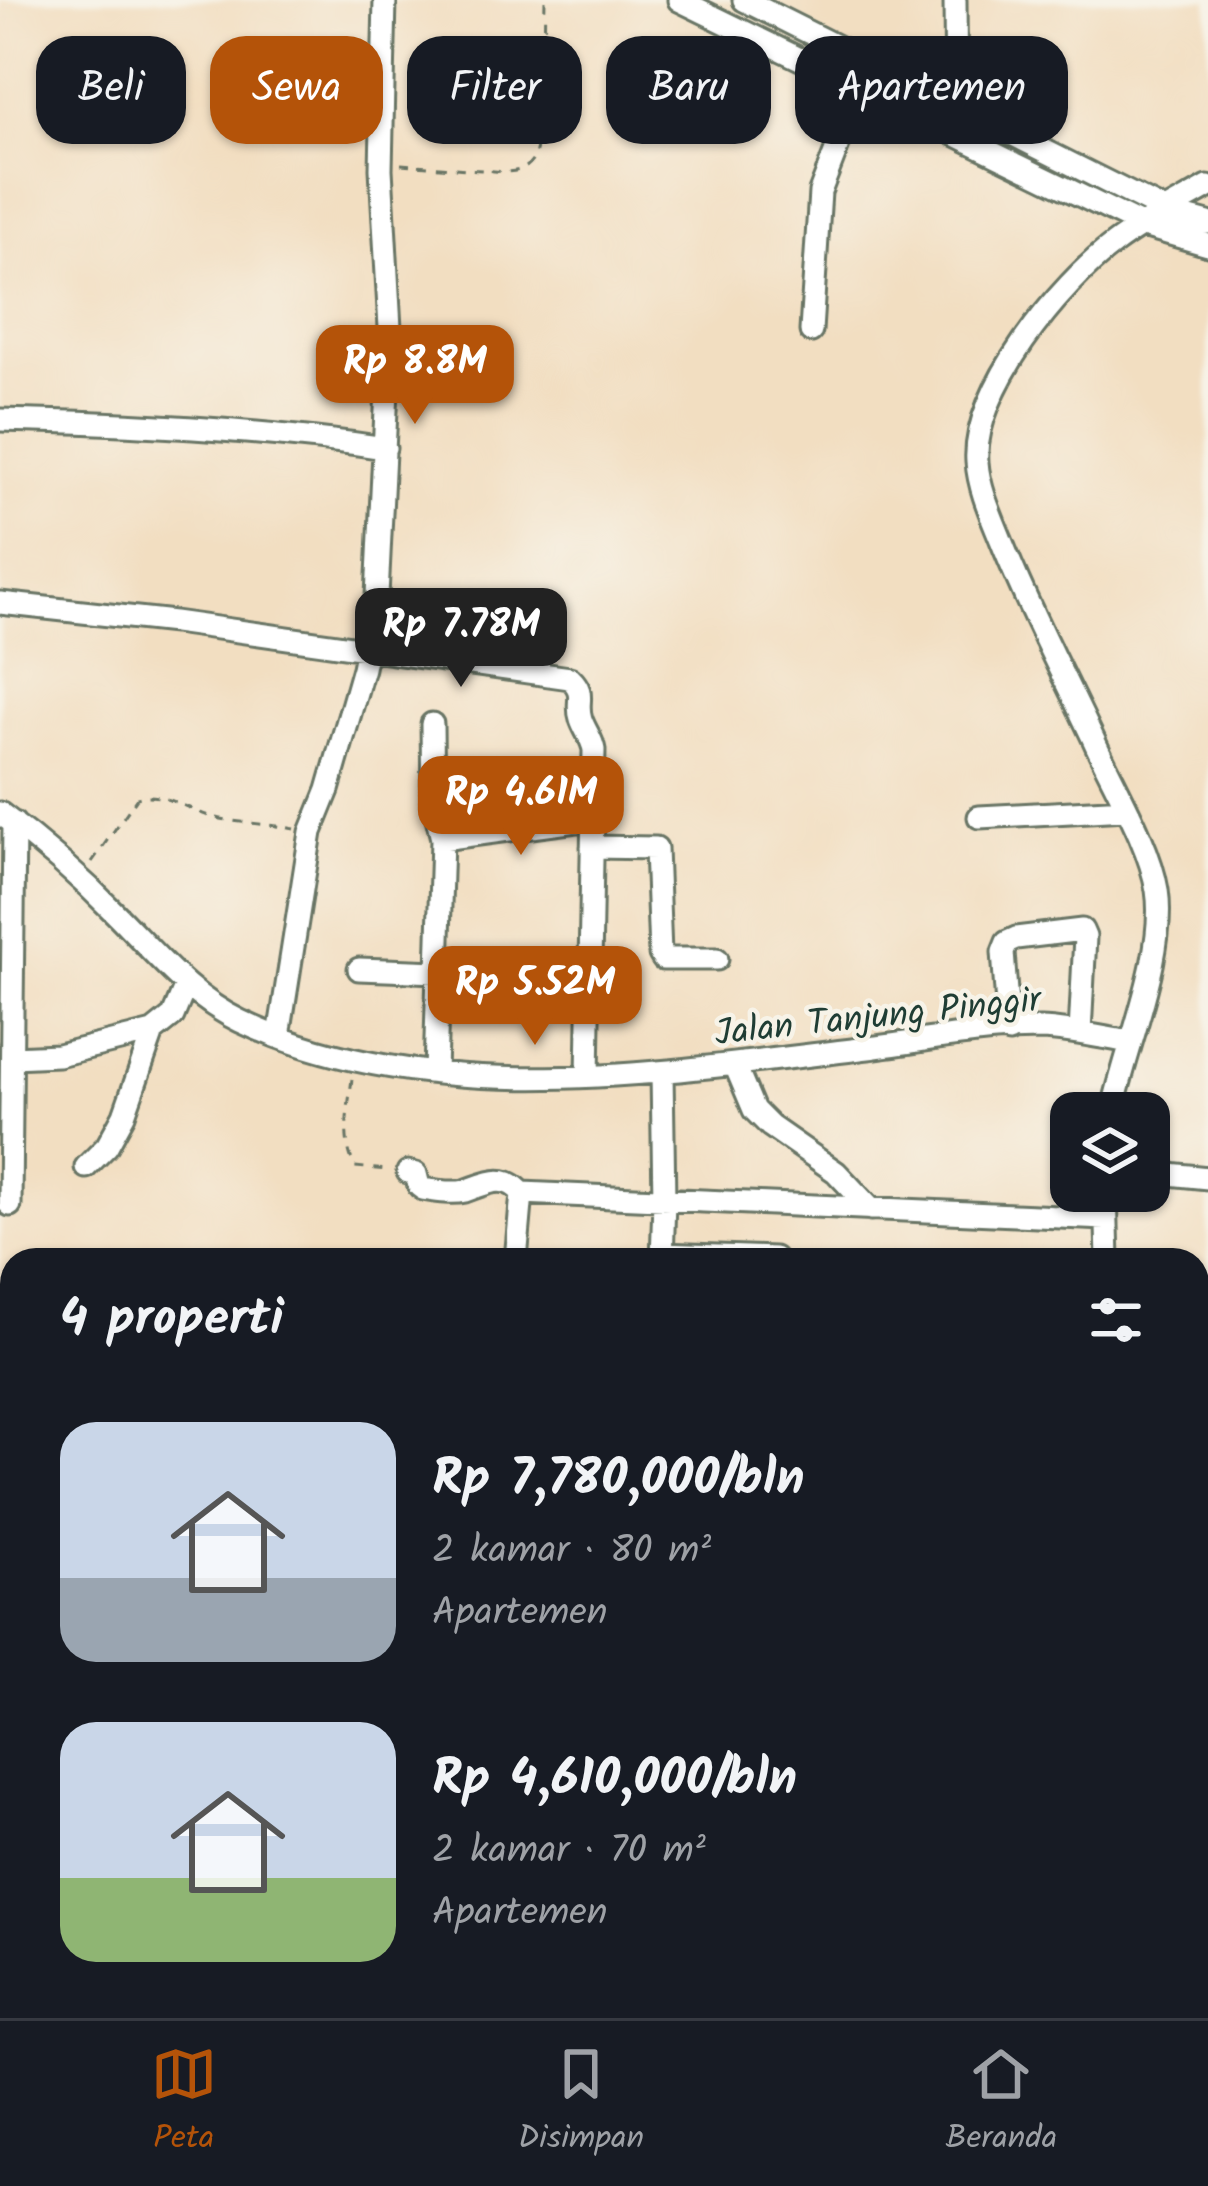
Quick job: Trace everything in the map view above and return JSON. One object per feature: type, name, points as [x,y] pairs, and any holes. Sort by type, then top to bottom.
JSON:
[{"type":"street","points":[[279,1036],[311,832],[328,790],[367,649],[376,596],[390,328],[382,163],[385,0]]},
{"type":"street","points":[[679,0],[795,56]]},
{"type":"street","points":[[744,0],[815,36]]},
{"type":"street","points":[[955,0],[955,36]]},
{"type":"street","points":[[811,332],[820,192],[838,144]]},
{"type":"street","points":[[975,144],[1143,226],[1208,245]]},
{"type":"street","points":[[1029,144],[1167,212],[1208,223]]},
{"type":"street","points":[[1117,1092],[1144,996],[1158,918],[1157,890],[1126,809],[1018,583],[987,505],[976,450],[991,398],[1016,352],[1076,277],[1118,241],[1208,187]]},
{"type":"street","points":[[0,420],[165,425],[386,448]]},
{"type":"street","points":[[0,603],[367,649],[570,678],[578,684],[579,712],[594,742],[588,1076]]},
{"type":"street","points":[[432,724],[433,801],[442,839],[434,1072]]},
{"type":"street","points":[[979,817],[1126,809]]},
{"type":"street","points":[[7,818],[10,1205]]},
{"type":"street","name":"Jalan Tanjung Pinggir","points":[[7,818],[80,879],[186,985],[238,1020],[388,1069],[588,1076],[662,1073],[1040,1029],[1130,1042]]},
{"type":"street","points":[[442,839],[592,820]]},
{"type":"street","points":[[592,848],[656,848],[660,954],[663,959],[716,959]]},
{"type":"street","points":[[1009,1031],[1003,952],[1007,942],[1082,930],[1080,1034]]},
{"type":"street","points":[[359,969],[439,972]]},
{"type":"street","points":[[12,1057],[58,1055],[152,1031],[173,1016],[186,985]]},
{"type":"street","points":[[86,1167],[107,1146],[124,1115],[152,1031]]},
{"type":"street","points":[[735,1065],[754,1110],[836,1172],[871,1208]]},
{"type":"street","points":[[662,1073],[662,1248]]},
{"type":"street","points":[[408,1172],[416,1174],[422,1190],[461,1192],[485,1182],[514,1184],[521,1193],[517,1248]]},
{"type":"street","points":[[1170,1174],[1208,1178]]},
{"type":"street","points":[[521,1193],[1106,1220]]},
{"type":"street","points":[[1106,1212],[1107,1248]]},
{"type":"path","points":[[382,163],[507,172],[522,171],[532,162],[540,125],[545,0]]},
{"type":"path","points":[[80,879],[142,795],[232,822],[311,832]]},
{"type":"path","points":[[354,1059],[346,1132],[352,1165],[408,1172]]}]
